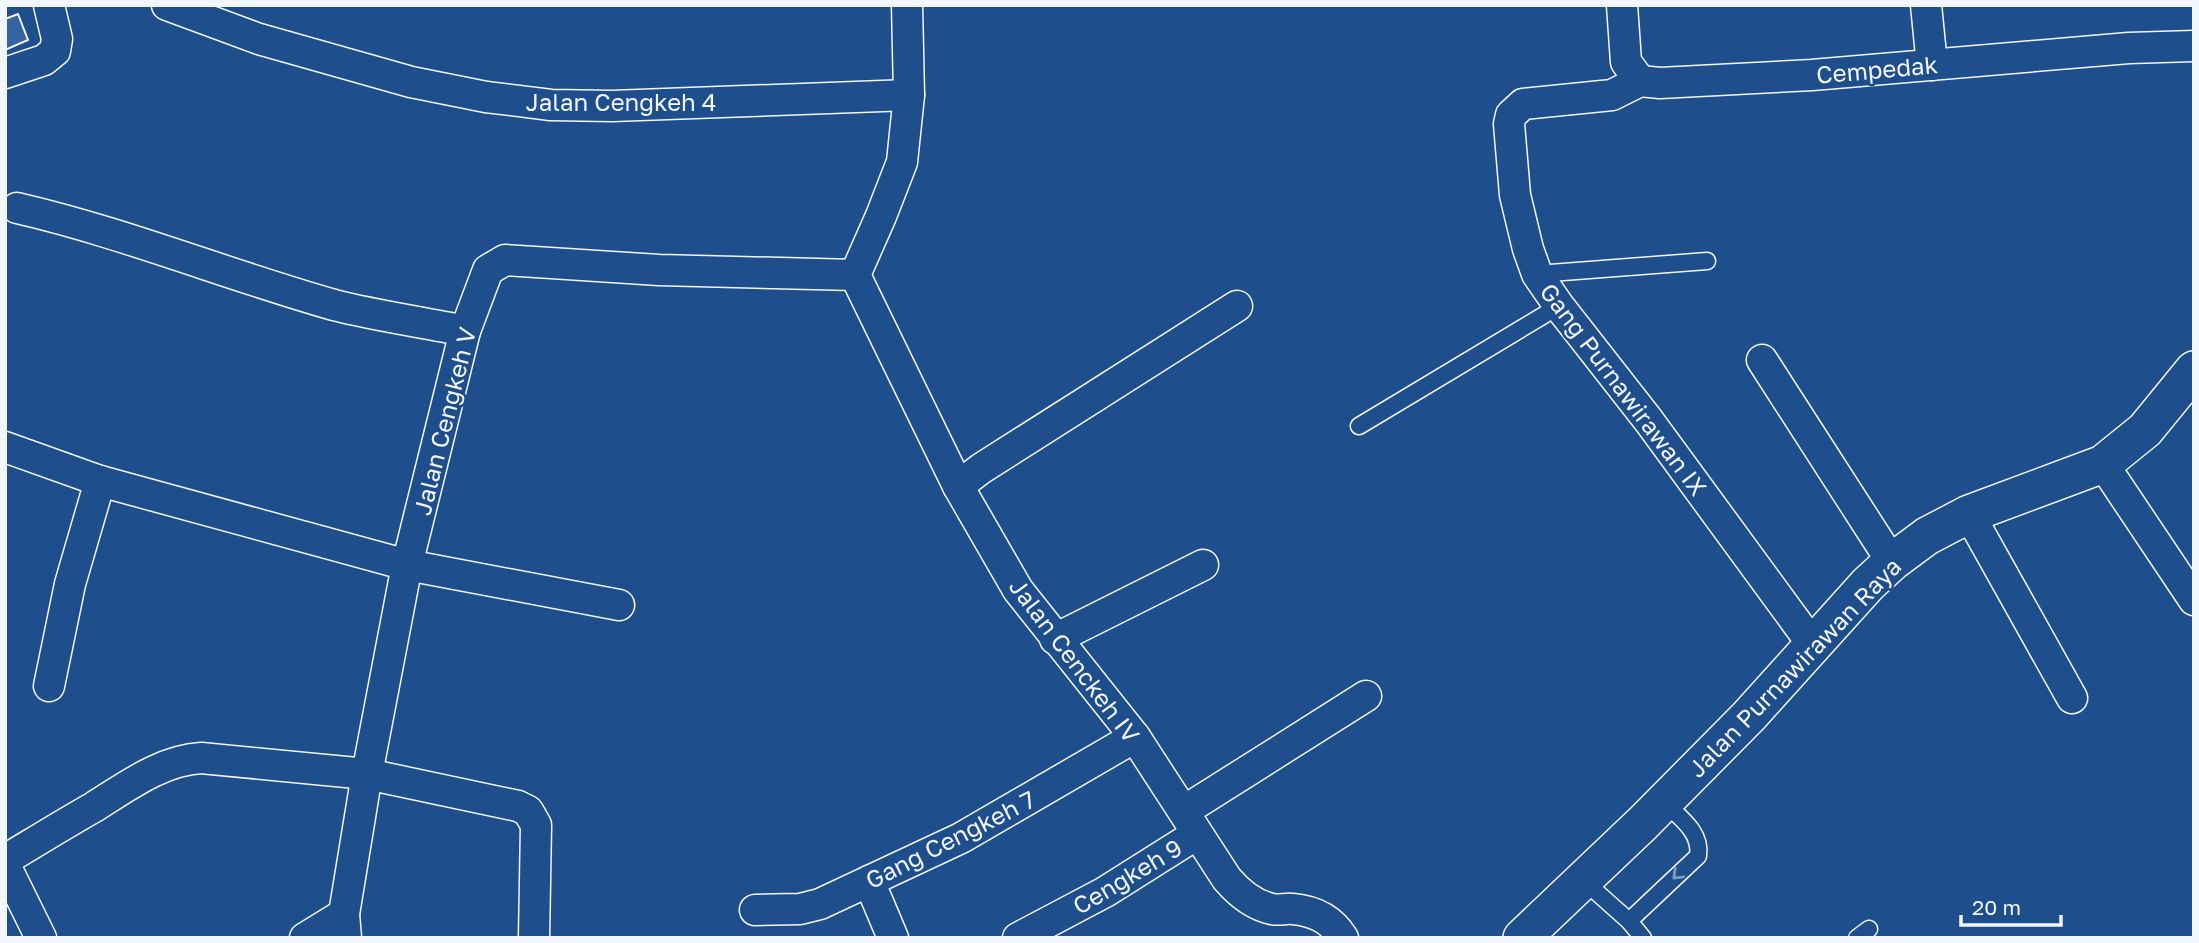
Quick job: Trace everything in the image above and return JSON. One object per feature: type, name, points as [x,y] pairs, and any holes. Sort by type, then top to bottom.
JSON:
[{"type":"street","points":[[12,72],[44,60],[55,51],[57,39],[49,5]]},
{"type":"street","points":[[855,275],[902,162],[909,95],[907,5]]},
{"type":"street","points":[[1622,5],[1626,62],[1640,81]]},
{"type":"street","points":[[1926,5],[1932,65]]},
{"type":"street","name":"Jalan Cengkeh 4","points":[[172,7],[259,39],[411,82],[486,97],[551,105],[612,106],[909,95]]},
{"type":"street","name":"Cempedak","points":[[1640,81],[1660,83],[1812,75],[2129,48],[2194,46]]},
{"type":"street","name":"Gang Purnawirawan IX","points":[[1640,81],[1612,95],[1530,102],[1517,108],[1511,116],[1509,124],[1515,195],[1528,249],[1537,274],[1559,306],[1649,421],[1813,645]]},
{"type":"street","points":[[17,208],[70,220],[337,306],[465,331]]},
{"type":"street","name":"Jalan Cengkeh V","points":[[345,926],[367,774],[407,565],[465,331],[488,270],[505,260],[659,270],[855,275]]},
{"type":"street","name":"Jalan Cenckeh IV","points":[[855,275],[958,485],[1018,590],[1135,737],[1227,879],[1243,897],[1272,909],[1317,913],[1337,928],[1343,938]]},
{"type":"street","points":[[958,485],[1237,306]]},
{"type":"street","points":[[1762,360],[1892,562]]},
{"type":"street","name":"Jalan Purnawirawan Raya","points":[[1522,938],[1749,716],[1868,584],[1892,562],[1927,536],[1969,514],[2103,464],[2145,430],[2194,370]]},
{"type":"street","points":[[5,447],[100,481],[407,565],[620,605]]},
{"type":"street","points":[[2103,464],[2194,600]]},
{"type":"street","points":[[49,686],[70,584],[100,481]]},
{"type":"street","points":[[1969,514],[2072,698]]},
{"type":"street","points":[[1055,639],[1203,565]]},
{"type":"street","name":"Cengkeh 9","points":[[1018,938],[1105,892],[1191,822],[1366,696]]},
{"type":"street","name":"Gang Cengkeh 7","points":[[755,910],[800,909],[820,904],[961,838],[1135,737]]},
{"type":"street","points":[[5,860],[133,783],[187,758],[367,774],[518,806],[528,811],[536,825],[534,938]]},
{"type":"street","points":[[5,865],[16,914],[41,938]]},
{"type":"street","points":[[869,881],[893,938]]},
{"type":"street","points":[[304,938],[345,926]]},
{"type":"lane","points":[[1537,274],[1707,261]]},
{"type":"lane","points":[[1359,426],[1559,306]]},
{"type":"lane","points":[[1629,921],[1698,856],[1700,846],[1697,837],[1664,802]]},
{"type":"lane","points":[[1583,880],[1629,921],[1643,938]]},
{"type":"building","points":[[18,14],[28,40],[5,50],[5,19]]}]
